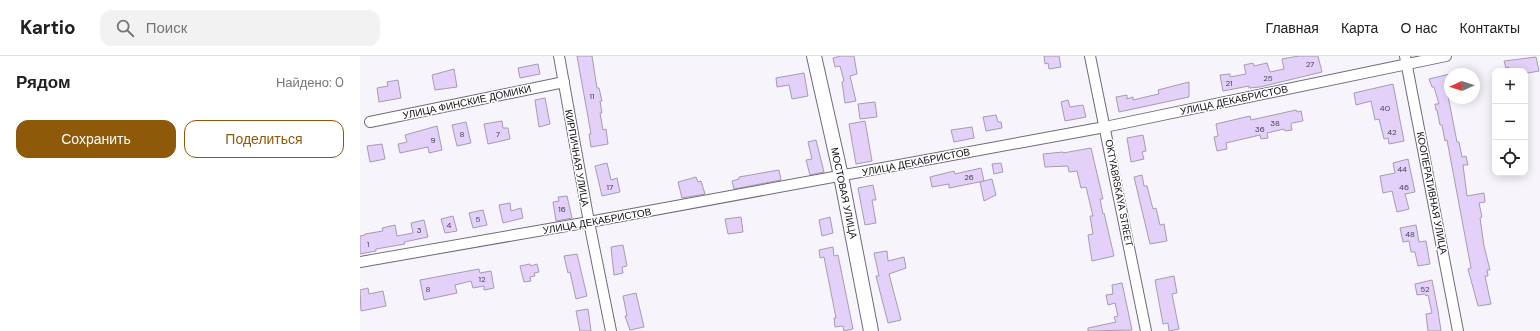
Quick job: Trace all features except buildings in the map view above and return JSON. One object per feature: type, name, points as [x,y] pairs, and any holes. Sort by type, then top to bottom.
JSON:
[{"type":"street","name":"КИРПИЧНАЯ УЛИЦА","points":[[559,56],[588,222],[611,331]]},
{"type":"street","name":"МОСТОВАЯ УЛИЦА","points":[[814,56],[841,176],[871,331]]},
{"type":"street","name":"OKTYABRSKAYA STREET","points":[[1090,56],[1106,127],[1146,331]]},
{"type":"street","name":"УЛИЦА ДЕКАБРИСТОВ","points":[[360,262],[588,222],[1106,127],[1406,60],[1446,56]]},
{"type":"street","name":"КООПЕРАТИВНАЯ УЛИЦА","points":[[1406,60],[1458,331]]},
{"type":"street","name":"УЛИЦА ФИНСКИЕ ДОМИКИ","points":[[370,122],[564,82]]}]
